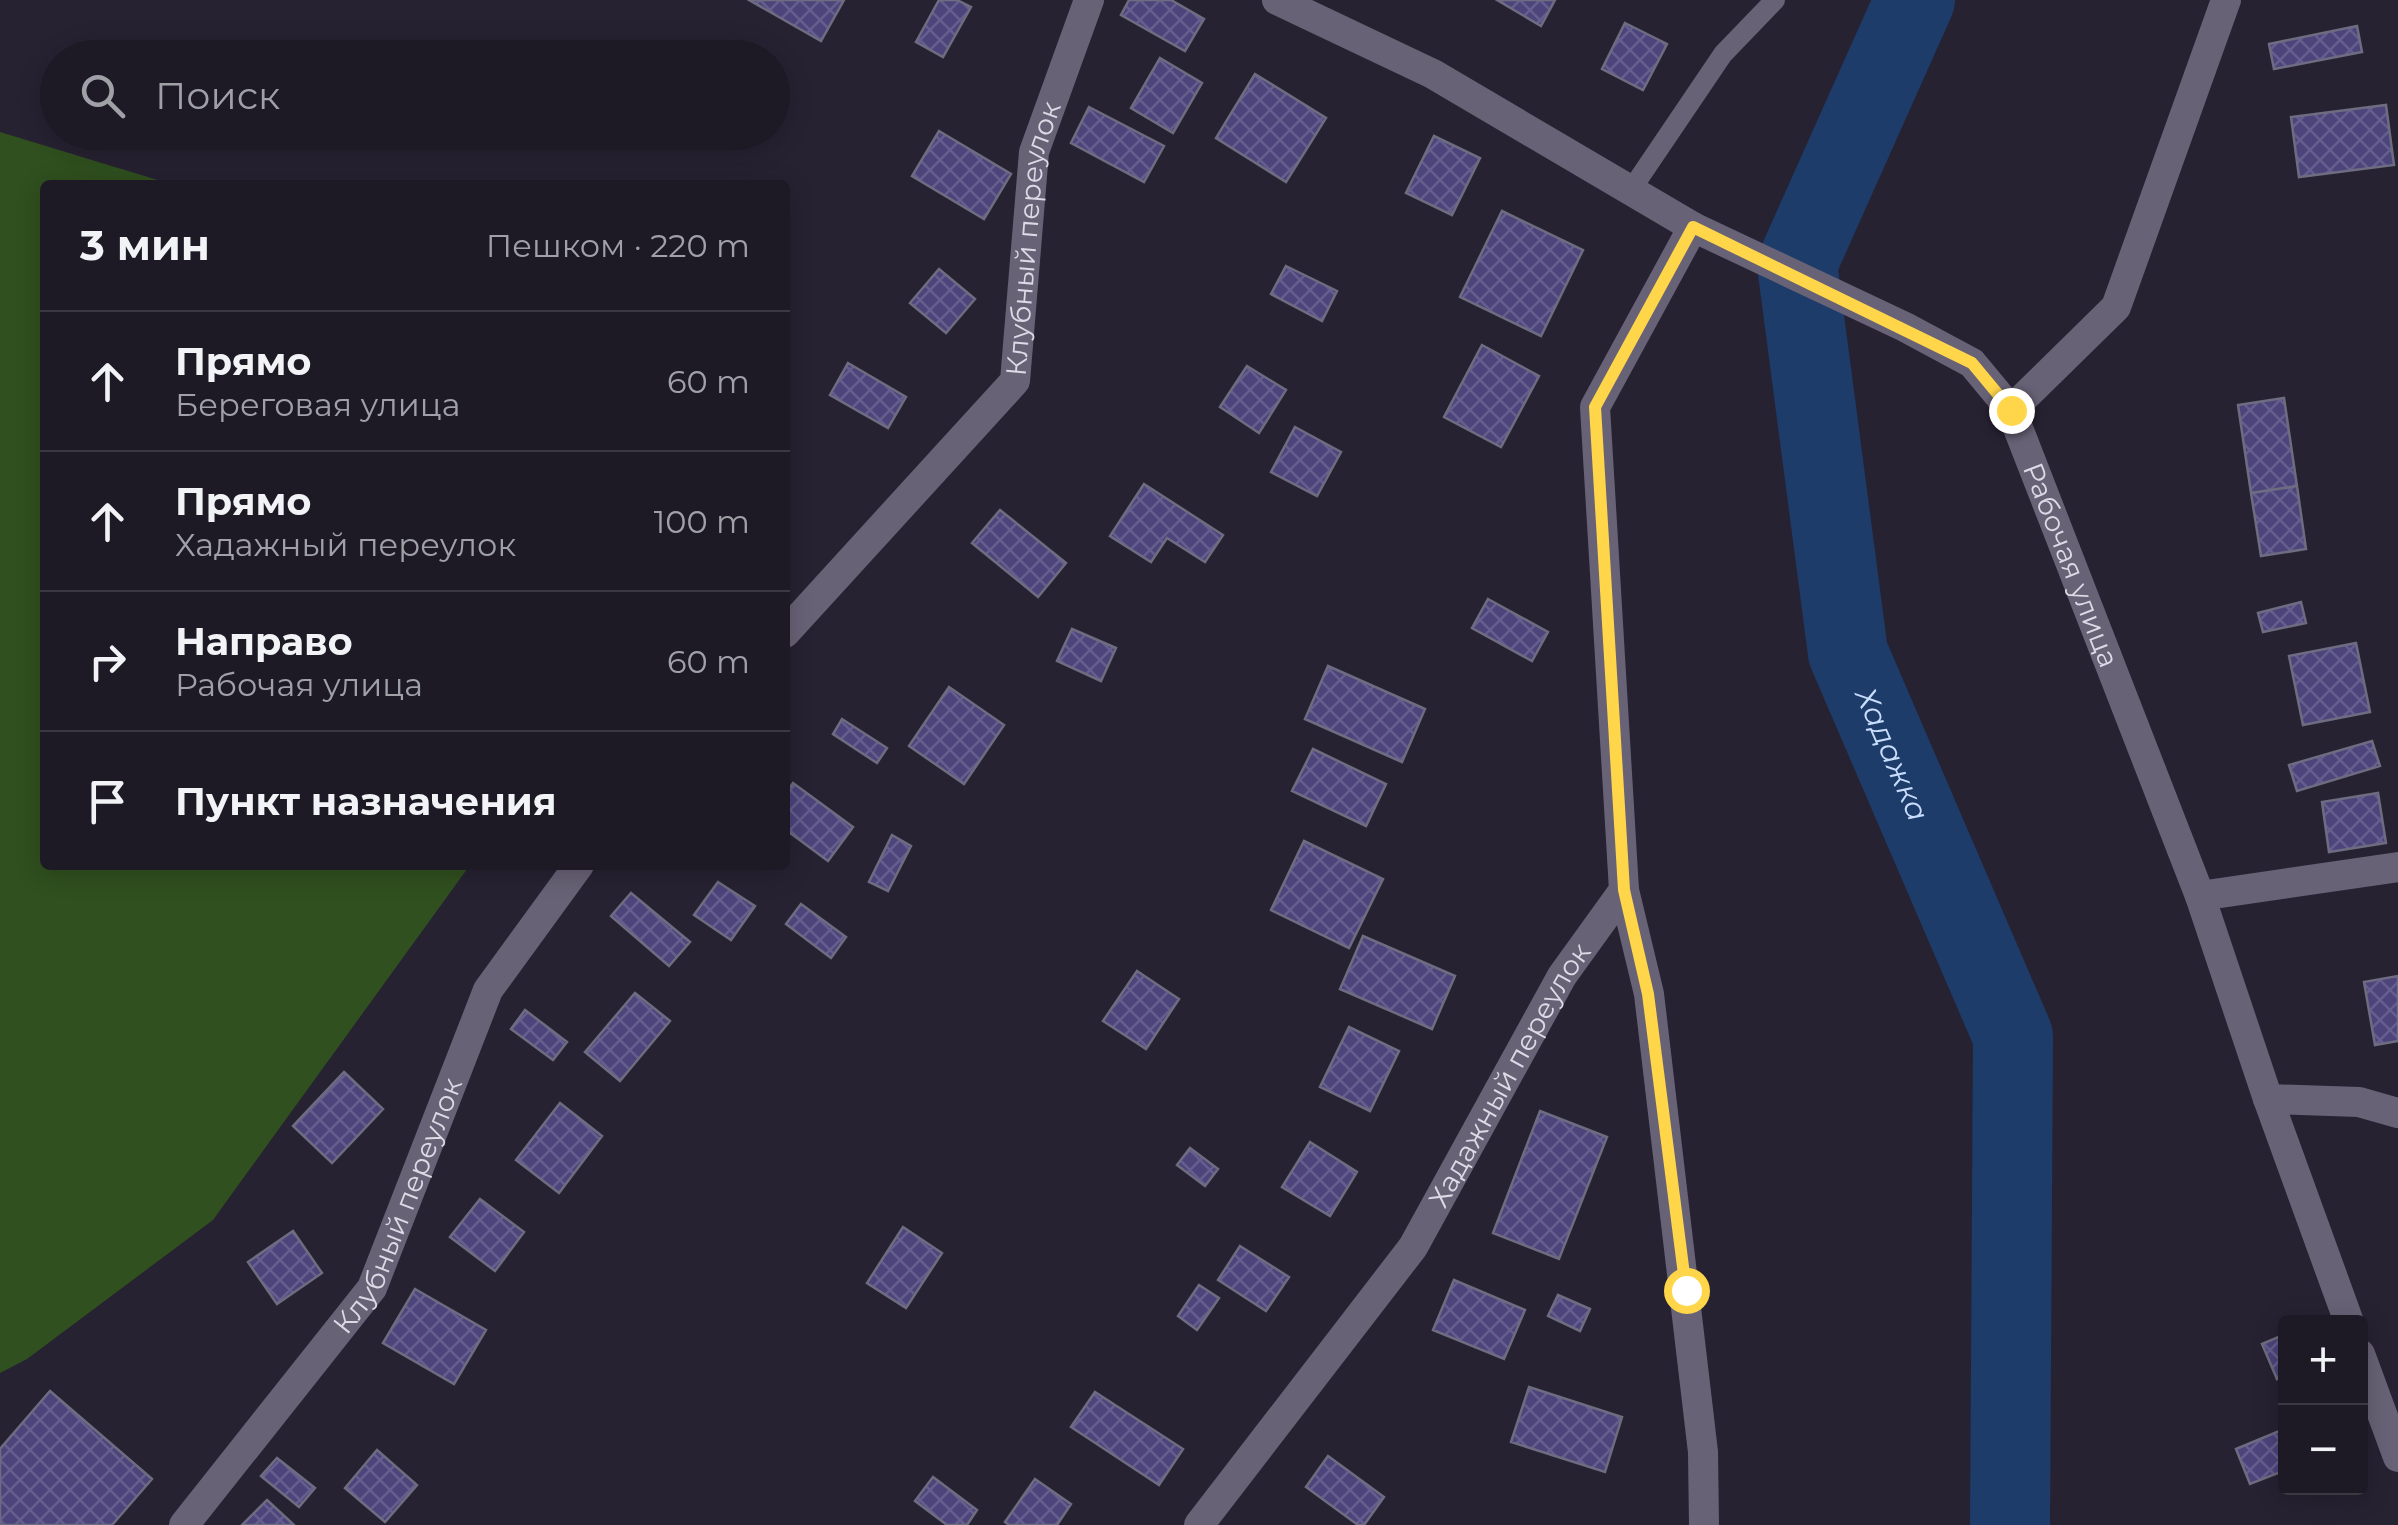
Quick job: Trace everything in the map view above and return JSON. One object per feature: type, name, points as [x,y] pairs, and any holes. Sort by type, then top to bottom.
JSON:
[{"type":"street","name":"Клубный переулок","points":[[790,628],[1015,382],[1034,152],[1089,0]]},
{"type":"street","name":"Рабочая улица","points":[[1277,0],[1433,74],[1693,227],[1972,363],[2011,410],[2200,896],[2268,1100],[2346,1315]]},
{"type":"street","points":[[2011,410],[2116,307],[2226,0]]},
{"type":"street","points":[[1693,227],[1595,407],[1624,890],[1648,994],[1671,1172],[1704,1452],[1704,1525]]},
{"type":"street","points":[[2200,896],[2398,867]]},
{"type":"street","name":"Клубный переулок","points":[[184,1525],[372,1288],[488,990],[574,870]]},
{"type":"street","name":"Хадажный переулок","points":[[1199,1525],[1414,1247],[1562,976],[1624,890]]},
{"type":"street","points":[[2268,1100],[2359,1102],[2398,1113]]},
{"type":"street","points":[[2368,1376],[2398,1457]]},
{"type":"lane","points":[[1631,190],[1724,54],[1775,0]]},
{"type":"green space","points":[[0,132],[40,144],[40,150],[59,150],[158,180],[40,180],[40,870],[466,870],[213,1220],[27,1359],[0,1373]]},
{"type":"building","points":[[749,0],[844,0],[821,41]]},
{"type":"building","points":[[939,0],[957,0],[971,7],[943,57],[916,42]]},
{"type":"building","points":[[1129,0],[1171,0],[1204,19],[1185,51],[1121,15]]},
{"type":"building","points":[[1497,0],[1555,0],[1541,26]]},
{"type":"building","points":[[1625,23],[1667,44],[1643,90],[1602,69]]},
{"type":"building","points":[[2357,26],[2362,52],[2274,69],[2269,44]]},
{"type":"building","points":[[1160,58],[1202,83],[1173,133],[1131,108]]},
{"type":"building","points":[[1255,74],[1326,118],[1286,182],[1216,138]]},
{"type":"building","points":[[2386,105],[2394,165],[2299,177],[2291,117]]},
{"type":"building","points":[[1089,107],[1164,146],[1144,182],[1071,143]]},
{"type":"building","points":[[939,131],[1011,174],[984,219],[912,176]]},
{"type":"building","points":[[1434,136],[1480,158],[1452,215],[1406,193]]},
{"type":"building","points":[[1502,211],[1583,250],[1541,336],[1460,297]]},
{"type":"building","points":[[1286,266],[1337,291],[1322,321],[1271,294]]},
{"type":"building","points":[[939,269],[975,299],[946,333],[910,303]]},
{"type":"building","points":[[1482,345],[1539,376],[1501,447],[1444,417]]},
{"type":"building","points":[[848,363],[906,397],[888,428],[830,395]]},
{"type":"building","points":[[1247,366],[1286,390],[1259,433],[1220,407]]},
{"type":"building","points":[[2284,398],[2297,486],[2251,493],[2238,405]]},
{"type":"building","points":[[1295,427],[1341,452],[1317,496],[1271,472]]},
{"type":"building","points":[[1144,484],[1223,535],[1205,562],[1167,538],[1151,562],[1110,536]]},
{"type":"building","points":[[2297,486],[2306,549],[2261,556],[2251,493]]},
{"type":"building","points":[[1000,510],[1066,563],[1038,597],[972,543]]},
{"type":"building","points":[[1488,599],[1548,632],[1532,661],[1472,628]]},
{"type":"building","points":[[2301,602],[2306,623],[2263,632],[2258,613]]},
{"type":"building","points":[[1072,629],[1116,648],[1101,681],[1057,661]]},
{"type":"building","points":[[2356,643],[2370,712],[2303,725],[2289,656]]},
{"type":"building","points":[[1328,666],[1425,709],[1402,762],[1305,719]]},
{"type":"building","points":[[949,687],[1004,725],[964,784],[909,746]]},
{"type":"building","points":[[842,719],[887,748],[877,763],[833,734]]},
{"type":"building","points":[[2372,741],[2380,766],[2297,791],[2289,765]]},
{"type":"building","points":[[1313,749],[1386,784],[1366,826],[1292,791]]},
{"type":"building","points":[[793,783],[853,827],[828,861],[790,833]]},
{"type":"building","points":[[2378,793],[2386,843],[2329,852],[2322,802]]},
{"type":"building","points":[[892,835],[911,846],[888,891],[869,882]]},
{"type":"building","points":[[1304,841],[1383,879],[1349,948],[1271,910]]},
{"type":"building","points":[[718,882],[755,906],[731,940],[694,915]]},
{"type":"building","points":[[631,893],[690,942],[669,966],[611,916]]},
{"type":"building","points":[[801,904],[846,937],[831,958],[786,924]]},
{"type":"building","points":[[1363,936],[1455,976],[1432,1029],[1340,989]]},
{"type":"building","points":[[1137,971],[1179,999],[1146,1049],[1103,1021]]},
{"type":"building","points":[[2398,976],[2398,1041],[2375,1045],[2364,982]]},
{"type":"building","points":[[635,993],[670,1021],[620,1081],[585,1052]]},
{"type":"building","points":[[525,1010],[567,1042],[553,1060],[511,1029]]},
{"type":"building","points":[[1349,1027],[1399,1051],[1370,1111],[1320,1087]]},
{"type":"building","points":[[344,1072],[383,1109],[332,1163],[293,1126]]},
{"type":"building","points":[[560,1103],[602,1136],[559,1193],[516,1160]]},
{"type":"building","points":[[1540,1111],[1607,1137],[1559,1259],[1493,1233]]},
{"type":"building","points":[[1310,1142],[1357,1172],[1330,1216],[1282,1187]]},
{"type":"building","points":[[1190,1148],[1218,1169],[1205,1186],[1177,1165]]},
{"type":"building","points":[[480,1199],[524,1232],[495,1271],[450,1237]]},
{"type":"building","points":[[903,1227],[942,1253],[906,1308],[867,1283]]},
{"type":"building","points":[[293,1231],[322,1273],[277,1304],[248,1262]]},
{"type":"building","points":[[1240,1246],[1289,1277],[1266,1311],[1218,1280]]},
{"type":"building","points":[[1454,1280],[1525,1310],[1504,1359],[1433,1330]]},
{"type":"building","points":[[1199,1285],[1219,1298],[1197,1330],[1178,1316]]},
{"type":"building","points":[[415,1289],[486,1330],[454,1384],[383,1343]]},
{"type":"building","points":[[1558,1295],[1590,1309],[1580,1331],[1548,1316]]},
{"type":"building","points":[[2278,1337],[2278,1379],[2277,1379],[2262,1344]]},
{"type":"building","points":[[1529,1387],[1622,1417],[1605,1472],[1511,1442]]},
{"type":"building","points":[[50,1391],[152,1479],[112,1525],[0,1525],[0,1449]]},
{"type":"building","points":[[1095,1392],[1183,1449],[1159,1485],[1071,1427]]},
{"type":"building","points":[[2278,1431],[2278,1473],[2250,1484],[2236,1449]]},
{"type":"building","points":[[377,1450],[417,1485],[385,1522],[345,1488]]},
{"type":"building","points":[[1328,1456],[1384,1497],[1364,1525],[1358,1525],[1306,1487]]},
{"type":"building","points":[[277,1458],[315,1488],[299,1507],[261,1476]]},
{"type":"building","points":[[933,1477],[977,1510],[967,1525],[947,1525],[915,1501]]},
{"type":"building","points":[[1035,1479],[1071,1504],[1057,1525],[1009,1525],[1005,1522]]},
{"type":"building","points":[[267,1500],[294,1525],[242,1525]]},
{"type":"waterway","name":"Хадажка","points":[[1915,0],[1797,264],[1848,653],[2013,1036],[2010,1525]]},
{"type":"route","points":[[1686,1290],[1648,994],[1624,890],[1595,407],[1693,227],[1972,363],[2011,410]]}]
